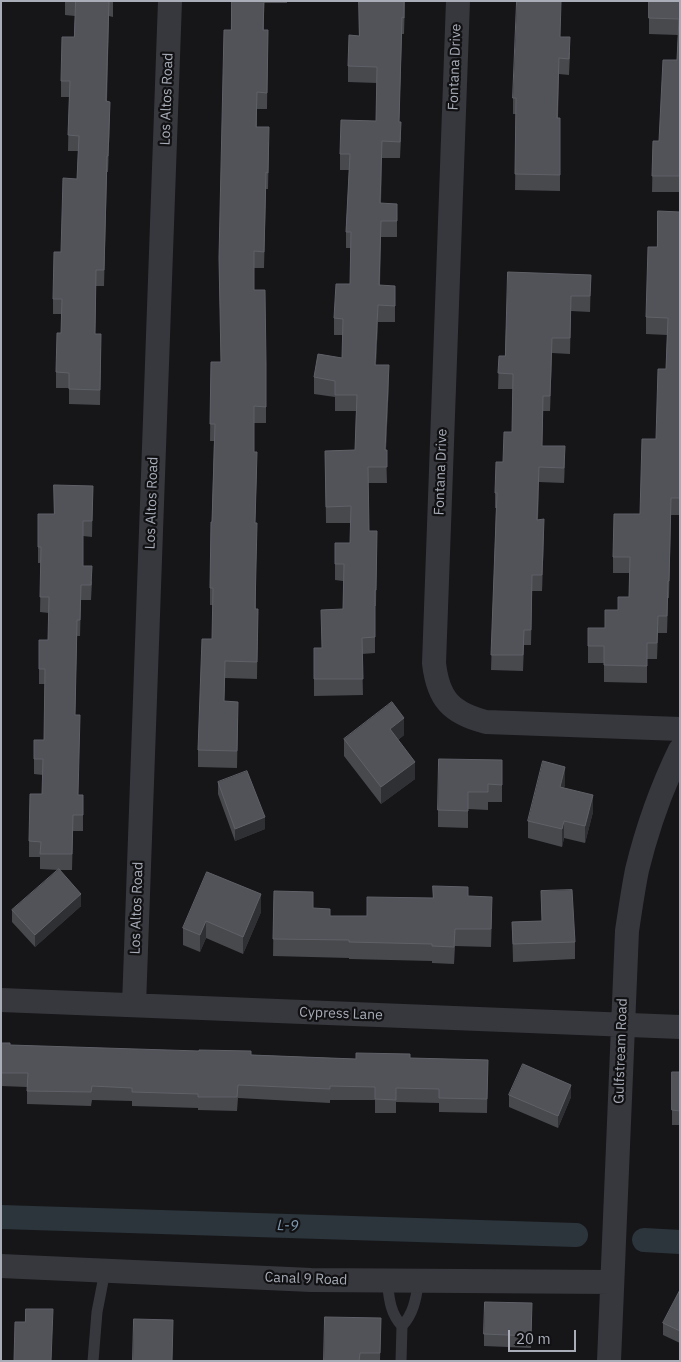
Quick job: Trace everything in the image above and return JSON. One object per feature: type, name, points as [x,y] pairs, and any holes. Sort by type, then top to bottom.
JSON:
[{"type":"street","name":"Los Altos Road","points":[[134,1005],[170,1]]},
{"type":"street","name":"Fontana Drive","points":[[458,1],[434,653],[436,680],[443,696],[454,709],[469,718],[486,722],[680,730]]},
{"type":"street","name":"Gulfstream Road","points":[[609,1361],[627,931],[637,872],[647,833],[667,776],[680,750]]},
{"type":"street","name":"Cypress Lane","points":[[1,1000],[680,1027]]},
{"type":"street","name":"Canal 9 Road","points":[[1,1266],[311,1280],[612,1282]]},
{"type":"lane","points":[[93,1361],[97,1312],[105,1271]]},
{"type":"lane","points":[[387,1280],[393,1314],[402,1326],[401,1361]]},
{"type":"lane","points":[[402,1326],[412,1312],[416,1301],[419,1280]]},
{"type":"building","points":[[76,1],[109,1],[106,101],[110,102],[104,270],[96,270],[95,334],[101,334],[100,390],[69,389],[69,373],[56,372],[57,333],[61,333],[62,299],[53,299],[54,252],[61,252],[63,178],[77,179],[79,136],[68,135],[70,81],[61,81],[62,37],[74,37]]},
{"type":"building","points":[[232,1],[264,1],[263,30],[268,30],[267,93],[257,92],[256,127],[269,127],[264,252],[254,251],[254,290],[265,290],[266,364],[266,407],[254,406],[254,452],[257,452],[255,609],[258,609],[257,662],[225,661],[224,701],[238,702],[237,751],[198,750],[202,639],[212,639],[213,588],[210,588],[215,424],[210,424],[211,362],[221,362],[219,258],[224,30],[231,30]]},
{"type":"building","points":[[359,1],[404,1],[399,122],[401,122],[400,142],[382,141],[380,203],[397,204],[397,221],[381,221],[379,285],[395,286],[395,306],[378,305],[375,365],[389,365],[385,450],[387,450],[387,467],[368,467],[369,531],[377,531],[375,637],[362,638],[363,679],[314,679],[314,648],[322,648],[321,610],[343,609],[344,564],[335,564],[335,543],[350,543],[351,506],[326,507],[325,451],[355,450],[357,395],[335,395],[335,381],[314,377],[318,354],[342,358],[343,319],[334,318],[336,284],[350,284],[351,232],[346,232],[350,154],[340,154],[341,120],[376,121],[377,67],[348,66],[349,35],[359,36]]},
{"type":"building","points":[[517,1],[561,1],[560,37],[570,37],[569,59],[559,58],[557,118],[560,118],[560,175],[515,174],[516,98],[513,98]]},
{"type":"building","points":[[649,1],[680,1],[680,176],[652,176],[653,141],[659,141],[663,60],[677,60],[679,19],[649,18]]},
{"type":"building","points":[[658,211],[680,212],[680,498],[671,498],[667,616],[658,616],[657,643],[647,643],[647,666],[604,665],[604,646],[588,646],[588,628],[605,628],[605,610],[618,610],[618,597],[629,597],[630,557],[613,557],[614,514],[640,514],[642,439],[656,439],[658,369],[666,369],[668,318],[646,317],[648,247],[657,247]]},
{"type":"building","points":[[508,272],[591,275],[590,296],[571,296],[570,338],[552,338],[550,396],[543,396],[542,446],[565,446],[564,468],[539,467],[537,520],[544,519],[542,575],[532,575],[531,630],[524,630],[523,655],[491,655],[497,493],[495,493],[496,462],[503,462],[504,432],[512,432],[513,374],[498,373],[499,356],[505,356]]},
{"type":"building","points":[[54,485],[93,486],[92,521],[83,521],[83,566],[92,566],[91,585],[81,585],[80,620],[77,620],[75,715],[80,715],[78,795],[83,795],[83,815],[73,815],[72,854],[40,854],[41,842],[29,841],[30,794],[42,794],[43,759],[34,759],[34,740],[44,740],[45,669],[39,669],[39,640],[48,640],[49,597],[40,597],[41,547],[38,547],[38,514],[54,514]]},
{"type":"building","points":[[392,702],[404,718],[390,729],[415,762],[381,787],[344,739]]},
{"type":"building","points":[[439,759],[502,760],[502,785],[488,784],[488,792],[468,792],[468,811],[438,810]]},
{"type":"building","points":[[543,761],[565,767],[560,787],[593,795],[585,826],[564,821],[562,829],[528,821]]},
{"type":"building","points":[[247,771],[265,817],[235,829],[218,782]]},
{"type":"building","points":[[59,869],[81,894],[35,935],[12,910]]},
{"type":"building","points":[[207,872],[261,894],[243,937],[206,921],[200,935],[183,928]]},
{"type":"building","points":[[433,886],[468,887],[468,896],[492,897],[491,929],[455,929],[454,947],[432,946],[432,944],[349,942],[349,940],[273,939],[274,891],[313,892],[313,908],[330,909],[330,916],[367,916],[367,897],[433,898]]},
{"type":"building","points":[[572,890],[575,942],[513,944],[512,922],[542,921],[541,891]]},
{"type":"building","points":[[1,1043],[10,1043],[10,1045],[251,1051],[251,1055],[356,1059],[356,1053],[410,1054],[410,1058],[488,1060],[487,1099],[439,1098],[439,1089],[396,1088],[396,1100],[375,1099],[375,1087],[330,1086],[330,1089],[238,1085],[237,1097],[198,1097],[198,1094],[132,1092],[132,1088],[92,1086],[91,1092],[27,1091],[28,1073],[1,1073]]},
{"type":"building","points":[[523,1064],[571,1085],[558,1116],[509,1095]]},
{"type":"building","points":[[672,1072],[680,1072],[680,1111],[672,1110]]},
{"type":"building","points":[[680,1290],[680,1331],[663,1323]]},
{"type":"building","points":[[485,1302],[532,1303],[531,1336],[484,1334]]},
{"type":"building","points":[[26,1309],[53,1309],[51,1361],[14,1361],[15,1322],[25,1322]]},
{"type":"building","points":[[325,1317],[381,1318],[380,1353],[360,1353],[359,1361],[324,1361]]},
{"type":"building","points":[[134,1319],[173,1320],[172,1361],[133,1361]]},
{"type":"waterway","name":"L-9","points":[[1,1217],[576,1235]]},
{"type":"waterway","name":"L-9","points":[[644,1240],[680,1242]]}]
